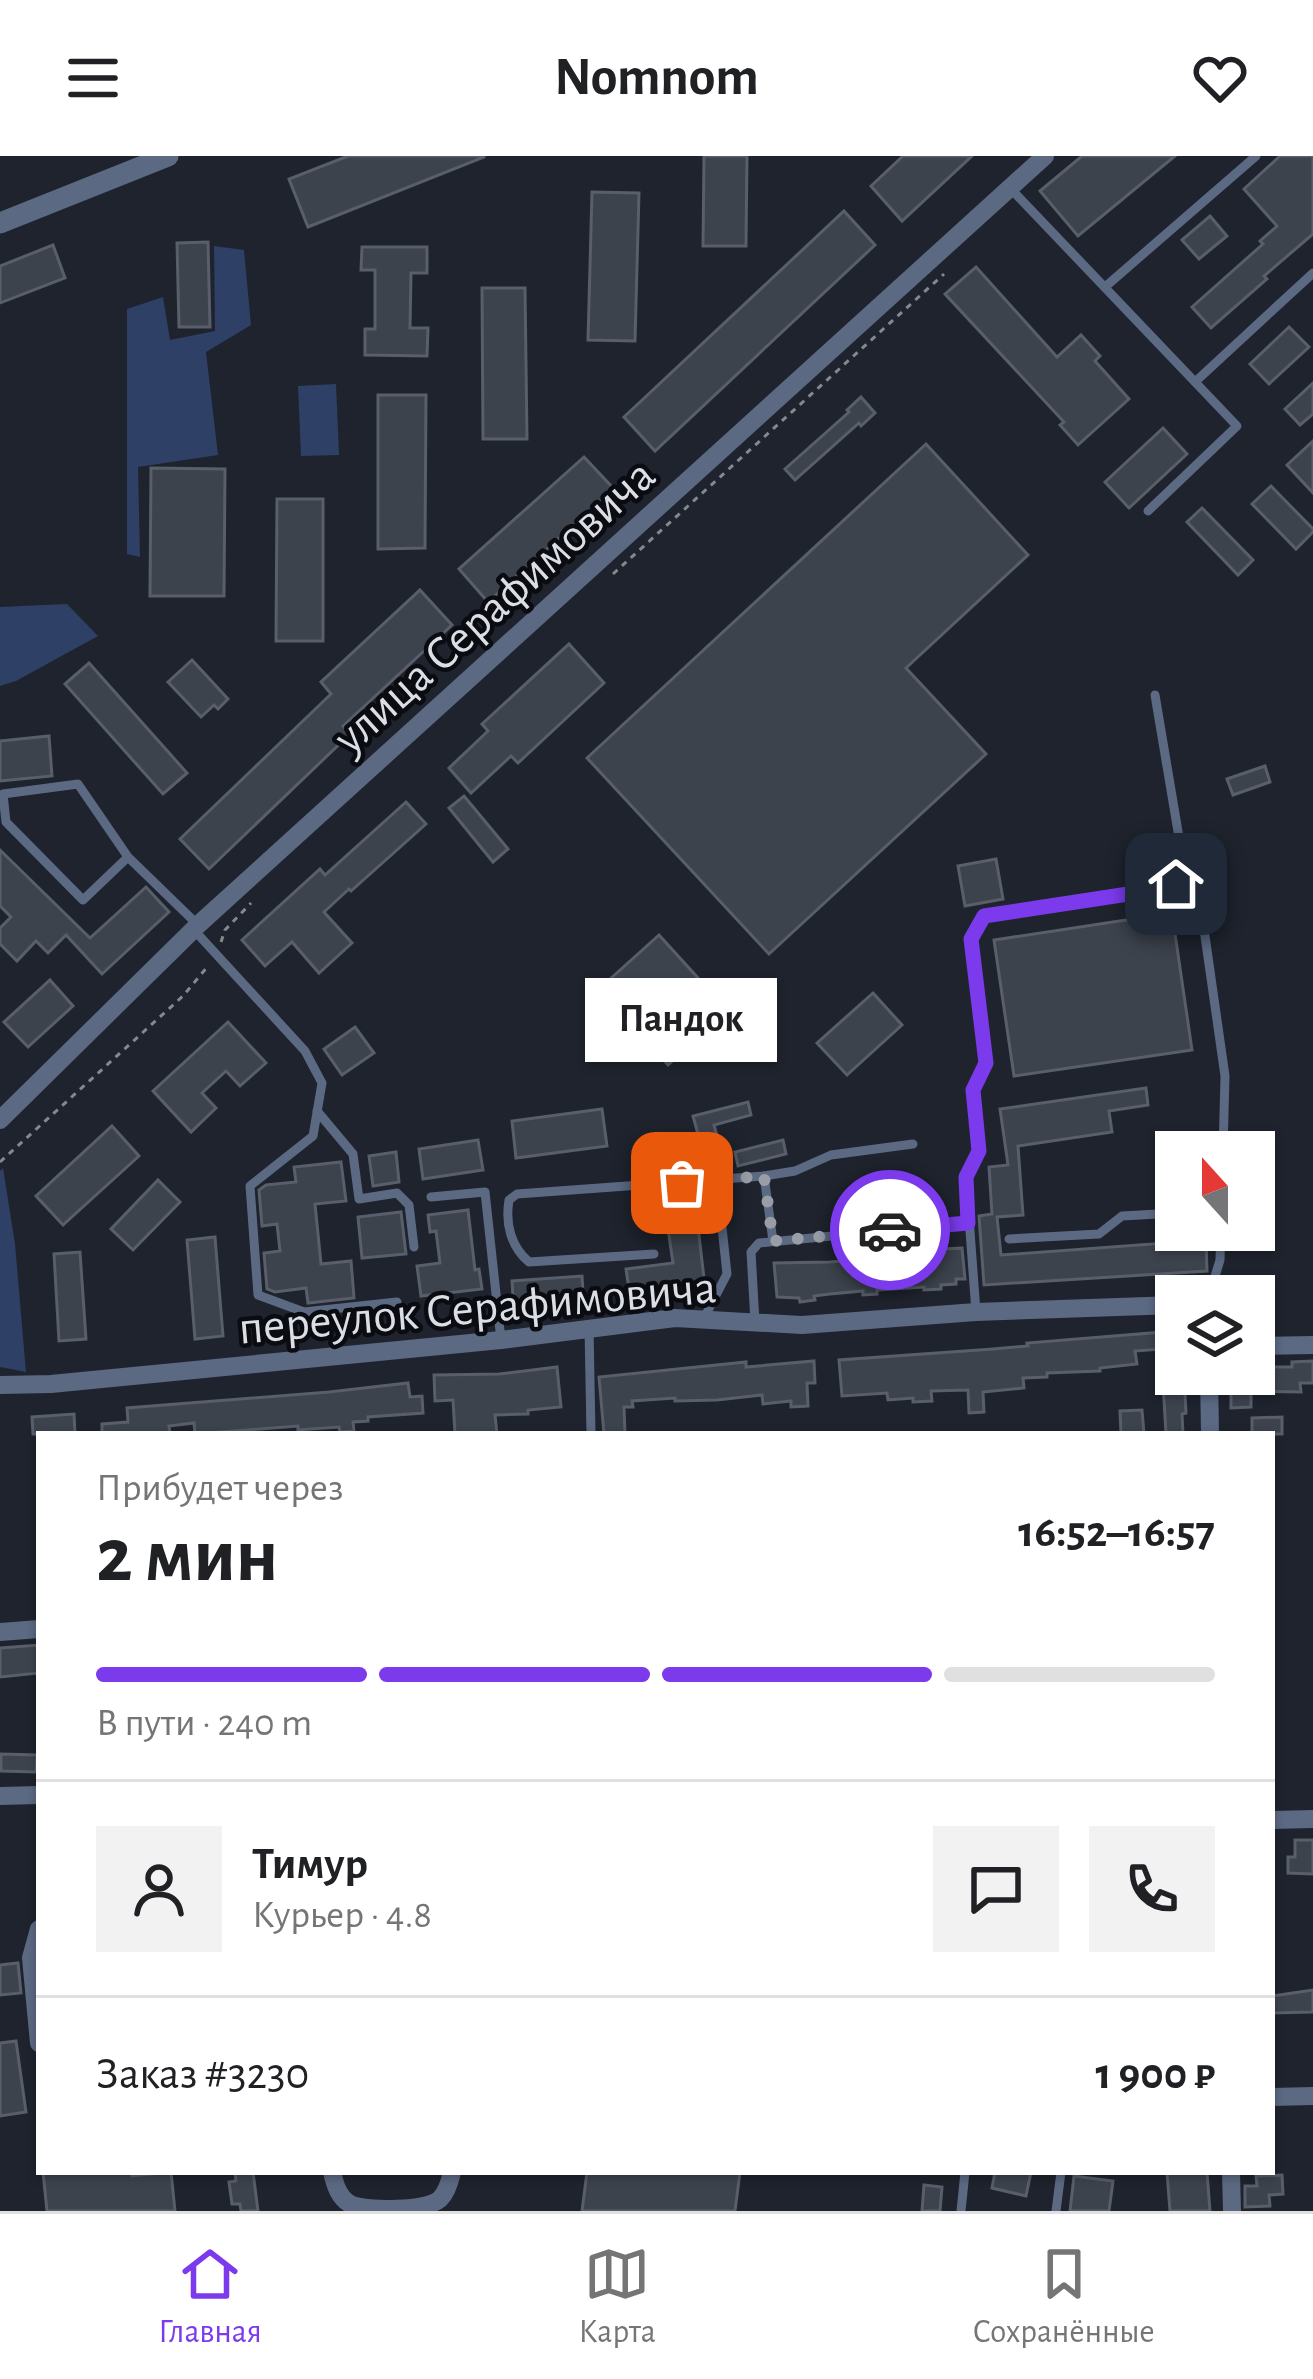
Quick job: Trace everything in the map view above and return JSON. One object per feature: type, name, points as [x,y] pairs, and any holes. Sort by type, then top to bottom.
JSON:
[{"type":"street","points":[[0,223],[129,163],[168,156]]},
{"type":"street","name":"улица Серафимовича","points":[[0,1120],[196,928],[1046,156]]},
{"type":"street","name":"переулок Серафимовича","points":[[0,1385],[501,1340],[675,1318],[802,1325],[1155,1306]]},
{"type":"street","points":[[1275,1346],[1313,1345]]},
{"type":"street","points":[[1209,1395],[1210,1431]]},
{"type":"street","points":[[0,1632],[36,1629]]},
{"type":"street","points":[[0,1796],[36,1795]]},
{"type":"street","points":[[1275,1820],[1313,1819]]},
{"type":"street","points":[[36,1940],[31,1958],[36,2011]]},
{"type":"street","points":[[1275,2097],[1313,2096]]},
{"type":"street","points":[[333,2175],[338,2192],[349,2204],[369,2208],[422,2207],[440,2199],[451,2178]]},
{"type":"street","points":[[1231,2175],[1232,2211]]},
{"type":"lane","points":[[1105,287],[1256,156]]},
{"type":"lane","points":[[1010,188],[1237,426],[1148,512]]},
{"type":"lane","points":[[1195,382],[1312,277]]},
{"type":"lane","points":[[1155,695],[1186,879],[1196,888],[1200,901],[1225,1076],[1224,1131]]},
{"type":"lane","points":[[128,857],[83,899],[6,822],[3,794],[78,784],[128,857],[305,1051],[322,1083],[313,1136],[250,1186],[258,1295],[304,1312],[397,1302]]},
{"type":"lane","points":[[976,1312],[966,1177],[979,1151],[973,1090],[986,1063],[971,939],[984,916],[1161,889],[1186,879]]},
{"type":"lane","points":[[317,1111],[353,1154],[359,1198],[398,1193],[409,1205],[414,1246]]},
{"type":"lane","points":[[654,1254],[530,1262],[516,1251],[506,1215],[509,1200],[517,1194],[764,1176],[795,1171],[831,1155],[914,1144]]},
{"type":"lane","points":[[764,1176],[773,1241]]},
{"type":"lane","points":[[704,1319],[727,1274],[717,1181]]},
{"type":"lane","points":[[431,1197],[485,1192],[501,1340]]},
{"type":"lane","points":[[1009,1239],[1100,1234],[1122,1216],[1155,1214]]},
{"type":"lane","points":[[755,1322],[752,1252],[759,1243],[968,1223]]},
{"type":"lane","points":[[589,1328],[591,1431]]},
{"type":"lane","points":[[961,2211],[965,2175]]},
{"type":"lane","points":[[1056,2211],[1060,2175]]},
{"type":"path","points":[[602,584],[955,263]]},
{"type":"path","points":[[0,1162],[183,996],[217,955],[225,930],[250,903]]},
{"type":"shaded area","points":[[214,246],[244,250],[251,325],[206,352],[218,455],[138,467],[140,557],[127,554],[127,309],[163,297],[170,340],[215,331]]},
{"type":"shaded area","points":[[336,384],[339,455],[301,456],[298,386]]},
{"type":"shaded area","points":[[67,604],[98,636],[0,686],[0,607]]},
{"type":"shaded area","points":[[3,1168],[15,1244],[26,1372],[0,1367]]},
{"type":"building","points":[[348,156],[484,157],[308,227],[289,179]]},
{"type":"building","points":[[704,156],[747,156],[746,246],[703,246]]},
{"type":"building","points":[[903,156],[972,156],[902,221],[871,186]]},
{"type":"building","points":[[1082,156],[1175,156],[1078,236],[1040,191]]},
{"type":"building","points":[[1280,156],[1313,156],[1313,234],[1211,328],[1192,307],[1277,226],[1244,189]]},
{"type":"building","points":[[592,192],[639,193],[635,341],[588,340]]},
{"type":"building","points":[[844,211],[875,245],[655,451],[624,417]]},
{"type":"building","points":[[1210,216],[1227,236],[1199,259],[1182,240]]},
{"type":"building","points":[[208,242],[210,327],[179,327],[177,243]]},
{"type":"building","points":[[53,245],[65,278],[0,303],[0,266]]},
{"type":"building","points":[[362,247],[427,247],[427,273],[411,273],[410,328],[428,328],[427,356],[365,355],[365,329],[375,329],[375,270],[361,270]]},
{"type":"building","points":[[976,267],[1057,357],[1081,335],[1100,356],[1095,361],[1129,399],[1078,445],[1060,425],[1064,422],[945,294]]},
{"type":"building","points":[[482,288],[525,288],[527,439],[483,439]]},
{"type":"building","points":[[1289,327],[1309,347],[1269,384],[1250,364]]},
{"type":"building","points":[[1313,383],[1313,414],[1300,425],[1285,409]]},
{"type":"building","points":[[378,395],[426,395],[425,548],[378,549]]},
{"type":"building","points":[[861,397],[875,413],[795,480],[785,469]]},
{"type":"building","points":[[1163,428],[1187,454],[1129,508],[1105,482]]},
{"type":"building","points":[[1313,441],[1313,493],[1287,465]]},
{"type":"building","points":[[926,444],[1028,555],[906,668],[986,754],[769,954],[587,758]]},
{"type":"building","points":[[584,457],[614,489],[488,602],[459,569]]},
{"type":"building","points":[[151,468],[225,469],[224,596],[150,596]]},
{"type":"building","points":[[1271,486],[1313,529],[1296,549],[1252,504]]},
{"type":"building","points":[[277,499],[323,499],[323,641],[276,641]]},
{"type":"building","points":[[1202,508],[1253,560],[1238,575],[1187,522]]},
{"type":"building","points":[[420,590],[452,625],[343,726],[350,734],[209,869],[180,839],[331,694],[321,682]]},
{"type":"building","points":[[569,644],[604,683],[518,763],[511,756],[471,793],[449,768],[488,731],[482,724]]},
{"type":"building","points":[[192,660],[228,699],[201,717],[168,682]]},
{"type":"building","points":[[89,663],[187,773],[163,794],[65,684]]},
{"type":"building","points":[[49,736],[52,776],[0,781],[0,741]]},
{"type":"building","points":[[1265,766],[1270,782],[1233,795],[1227,779]]},
{"type":"building","points":[[464,796],[508,849],[493,862],[449,808]]},
{"type":"building","points":[[406,802],[426,824],[324,912],[352,943],[319,973],[292,942],[265,966],[242,940],[320,869],[325,875]]},
{"type":"building","points":[[0,850],[90,938],[146,887],[169,912],[102,974],[66,935],[48,953],[36,941],[17,961],[0,944],[0,928],[11,917],[0,906]]},
{"type":"building","points":[[996,859],[1003,899],[965,906],[958,866]]},
{"type":"building","points":[[1172,913],[1192,1050],[1014,1076],[994,940]]},
{"type":"building","points":[[659,935],[728,1011],[668,1065],[599,989]]},
{"type":"building","points":[[50,980],[73,1006],[28,1047],[4,1022]]},
{"type":"building","points":[[873,993],[902,1025],[847,1075],[817,1043]]},
{"type":"building","points":[[228,1022],[266,1063],[240,1086],[226,1071],[202,1093],[216,1108],[191,1132],[153,1091]]},
{"type":"building","points":[[355,1027],[374,1053],[342,1075],[324,1049]]},
{"type":"building","points":[[1146,1088],[1148,1105],[1109,1111],[1112,1132],[1018,1146],[1023,1215],[997,1217],[1001,1255],[1155,1244],[1155,1251],[1206,1251],[1207,1271],[984,1285],[979,1216],[992,1214],[989,1167],[1008,1165],[1000,1109]]},
{"type":"building","points":[[748,1102],[751,1115],[714,1125],[725,1166],[708,1170],[693,1116]]},
{"type":"building","points":[[602,1109],[607,1146],[516,1158],[512,1121]]},
{"type":"building","points":[[112,1126],[139,1156],[63,1225],[36,1196]]},
{"type":"building","points":[[478,1140],[483,1170],[423,1179],[419,1149]]},
{"type":"building","points":[[783,1140],[786,1154],[738,1166],[735,1152]]},
{"type":"building","points":[[396,1152],[399,1182],[373,1186],[369,1156]]},
{"type":"building","points":[[341,1162],[346,1201],[315,1204],[321,1264],[351,1261],[354,1298],[308,1303],[306,1288],[267,1289],[264,1253],[280,1251],[277,1224],[262,1226],[259,1190],[296,1182],[294,1167]]},
{"type":"building","points":[[158,1180],[180,1202],[133,1250],[111,1229]]},
{"type":"building","points":[[468,1210],[482,1289],[421,1296],[417,1266],[440,1263],[436,1231],[430,1232],[428,1215]]},
{"type":"building","points":[[401,1212],[406,1254],[362,1258],[358,1217]]},
{"type":"building","points":[[697,1218],[705,1287],[630,1296],[626,1269],[673,1263],[667,1222]]},
{"type":"building","points":[[215,1237],[223,1336],[195,1339],[187,1240]]},
{"type":"building","points":[[962,1248],[965,1279],[941,1285],[941,1289],[830,1294],[800,1302],[799,1298],[777,1297],[774,1263]]},
{"type":"building","points":[[80,1252],[86,1339],[59,1341],[54,1254]]},
{"type":"building","points":[[582,1276],[584,1308],[514,1313],[512,1281]]},
{"type":"building","points":[[1155,1333],[1155,1349],[1135,1351],[1137,1364],[1023,1378],[1024,1388],[983,1392],[984,1412],[969,1413],[968,1390],[931,1391],[932,1401],[913,1402],[913,1398],[888,1400],[887,1393],[842,1396],[839,1360]]},
{"type":"building","points":[[814,1361],[815,1383],[807,1383],[808,1406],[791,1407],[791,1401],[763,1404],[762,1395],[632,1401],[633,1407],[624,1407],[625,1431],[604,1431],[599,1377],[746,1362],[746,1367]]},
{"type":"building","points":[[1313,1361],[1313,1383],[1300,1383],[1301,1392],[1275,1391],[1275,1367],[1292,1367],[1292,1362]]},
{"type":"building","points":[[557,1367],[561,1407],[495,1415],[497,1431],[455,1431],[453,1400],[435,1401],[434,1375]]},
{"type":"building","points":[[408,1383],[410,1397],[422,1396],[423,1413],[368,1417],[368,1421],[353,1422],[354,1431],[340,1431],[339,1427],[298,1430],[298,1426],[195,1431],[194,1423],[169,1426],[170,1431],[102,1431],[102,1424],[128,1422],[127,1408]]},
{"type":"building","points":[[1164,1395],[1185,1395],[1183,1431],[1166,1431]]},
{"type":"building","points":[[1231,1395],[1251,1395],[1251,1407],[1231,1408]]},
{"type":"building","points":[[1142,1410],[1144,1431],[1121,1431],[1120,1411]]},
{"type":"building","points":[[74,1414],[75,1431],[33,1434],[32,1417]]},
{"type":"building","points":[[1282,1417],[1282,1434],[1252,1431],[1252,1418]]},
{"type":"building","points":[[36,1645],[36,1673],[0,1677],[0,1648]]},
{"type":"building","points":[[1,1754],[36,1755],[36,1772],[1,1771]]},
{"type":"building","points":[[1295,1840],[1313,1840],[1313,1874],[1288,1873]]},
{"type":"building","points":[[18,1963],[21,1993],[0,1995],[0,1965]]},
{"type":"building","points":[[1313,1990],[1313,2012],[1275,2013],[1275,1996]]},
{"type":"building","points":[[16,2041],[26,2112],[0,2116],[0,2043]]},
{"type":"building","points":[[43,2175],[171,2175],[175,2211],[47,2211]]},
{"type":"building","points":[[235,2175],[253,2175],[258,2211],[241,2211],[240,2204],[232,2204],[229,2182],[236,2181]]},
{"type":"building","points":[[587,2175],[740,2175],[735,2211],[582,2211]]},
{"type":"building","points":[[994,2175],[1030,2175],[1026,2196],[992,2188]]},
{"type":"building","points":[[1167,2175],[1207,2175],[1210,2211],[1170,2211]]},
{"type":"building","points":[[1282,2175],[1283,2194],[1269,2195],[1270,2206],[1245,2207],[1245,2186],[1257,2186],[1256,2176]]},
{"type":"building","points":[[1074,2176],[1113,2181],[1109,2211],[1070,2211]]},
{"type":"building","points":[[924,2185],[942,2187],[940,2211],[922,2211]]},
{"type":"way so far","points":[[682,1183],[764,1176],[773,1241],[890,1230]]},
{"type":"place","name":"Пандок","points":[[682,1183]]},
{"type":"route","points":[[890,1230],[968,1223],[966,1177],[979,1151],[973,1090],[986,1063],[971,939],[984,916],[1176,884]]}]
